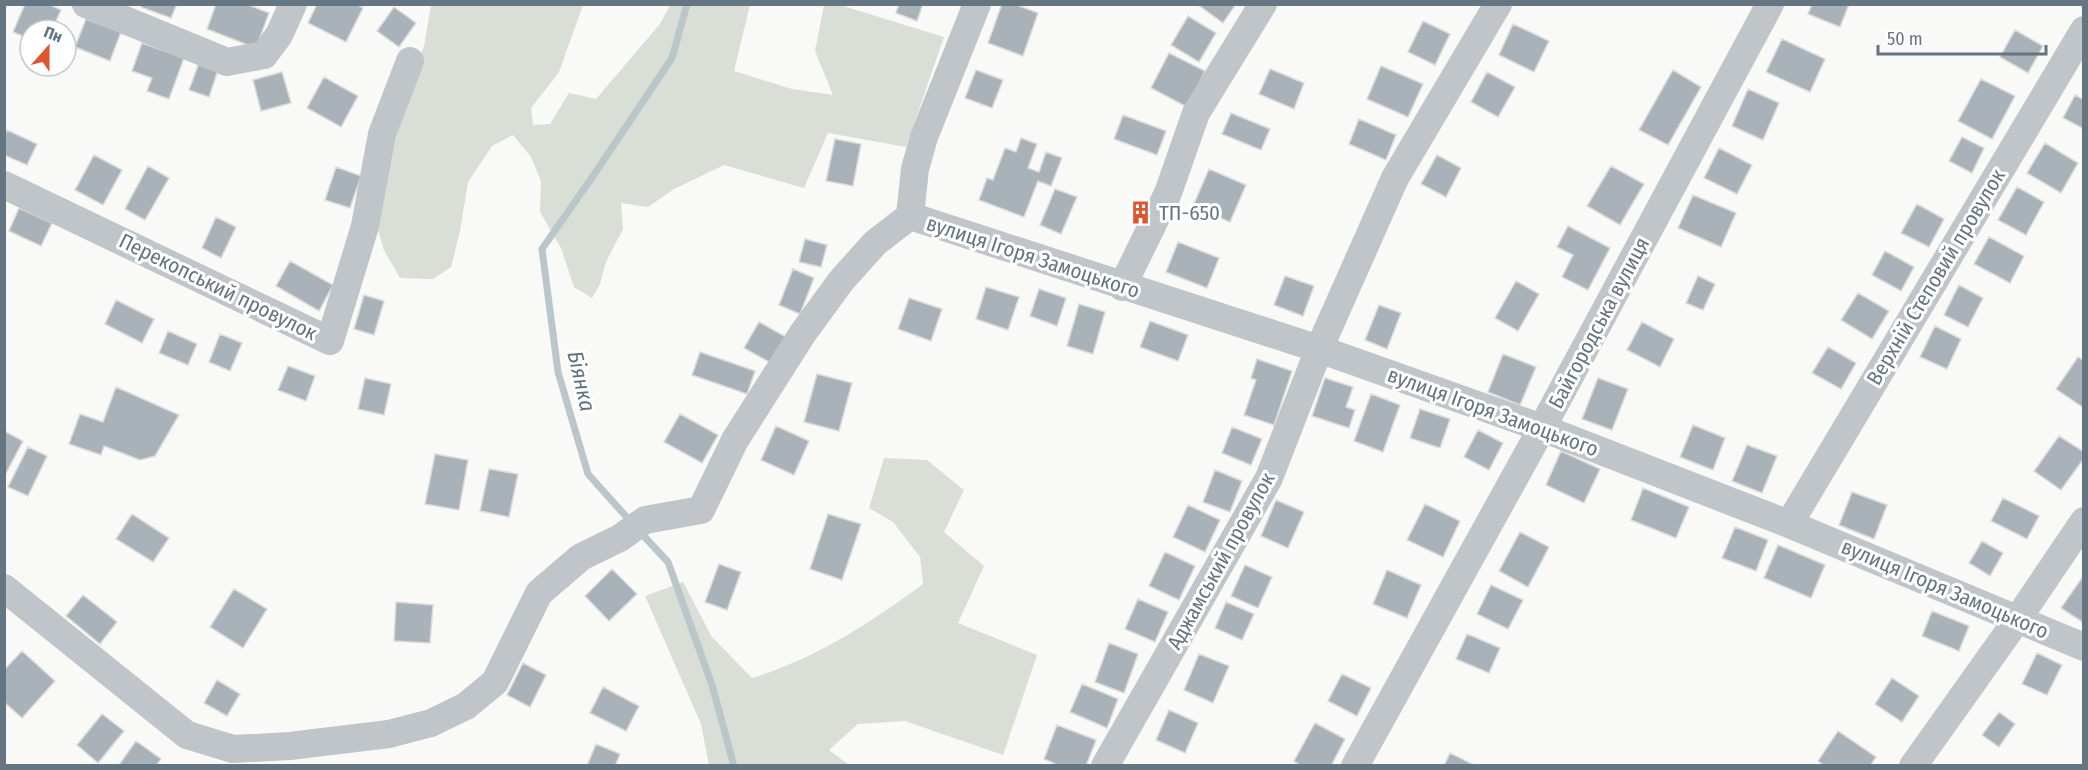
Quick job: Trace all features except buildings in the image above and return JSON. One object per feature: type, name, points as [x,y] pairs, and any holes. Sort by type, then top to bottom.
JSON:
[{"type":"street","points":[[86,4],[227,62],[264,55],[279,35],[293,4]]},
{"type":"street","points":[[910,216],[915,169],[924,137],[977,4]]},
{"type":"street","points":[[1122,287],[1168,193],[1196,113],[1263,4]]},
{"type":"street","name":"Аджамський провулок","points":[[1105,765],[1269,478],[1319,349],[1395,178],[1498,4]]},
{"type":"street","name":"Байгородська вулиця","points":[[1355,765],[1542,428],[1770,4]]},
{"type":"street","name":"Верхній Степовий провулок","points":[[1789,524],[2084,30]]},
{"type":"street","name":"Перекопський провулок","points":[[4,185],[330,341],[364,226],[382,134],[410,61]]},
{"type":"street","name":"вулиця Ігоря Замоцького","points":[[4,588],[187,735],[234,757],[290,746],[389,734],[431,723],[466,706],[495,682],[539,593],[581,557],[620,538],[645,520],[701,510],[735,440],[802,333],[841,281],[874,243],[910,216],[1122,287],[1319,349],[1542,428],[1789,524],[2084,647]]},
{"type":"street","points":[[1913,765],[2017,620],[2084,521]]},
{"type":"shaded area","points":[[431,5],[583,5],[559,72],[531,108],[533,125],[550,124],[569,93],[596,99],[660,24],[670,5],[750,5],[734,71],[792,89],[833,95],[815,51],[824,5],[840,5],[944,37],[906,147],[828,133],[804,188],[724,165],[674,189],[648,207],[621,203],[623,229],[606,262],[600,284],[592,298],[574,287],[561,248],[540,212],[541,181],[531,157],[513,135],[492,146],[468,182],[451,267],[433,279],[400,278],[384,250],[374,216],[386,144],[424,46]]},
{"type":"shaded area","points":[[884,458],[927,460],[964,490],[944,532],[984,566],[958,623],[1037,655],[1003,755],[905,721],[858,724],[829,750],[849,765],[709,765],[701,724],[645,596],[683,582],[712,637],[752,678],[798,661],[841,638],[923,584],[920,557],[893,522],[869,508]]},
{"type":"waterway","name":"Біянка","points":[[631,522],[588,474],[558,372],[542,249],[672,58],[687,4]]},
{"type":"waterway","name":"Біянка","points":[[639,531],[668,562],[712,685],[734,766]]},
{"type":"place","name":"ТП-650","points":[[1141,213]]}]
